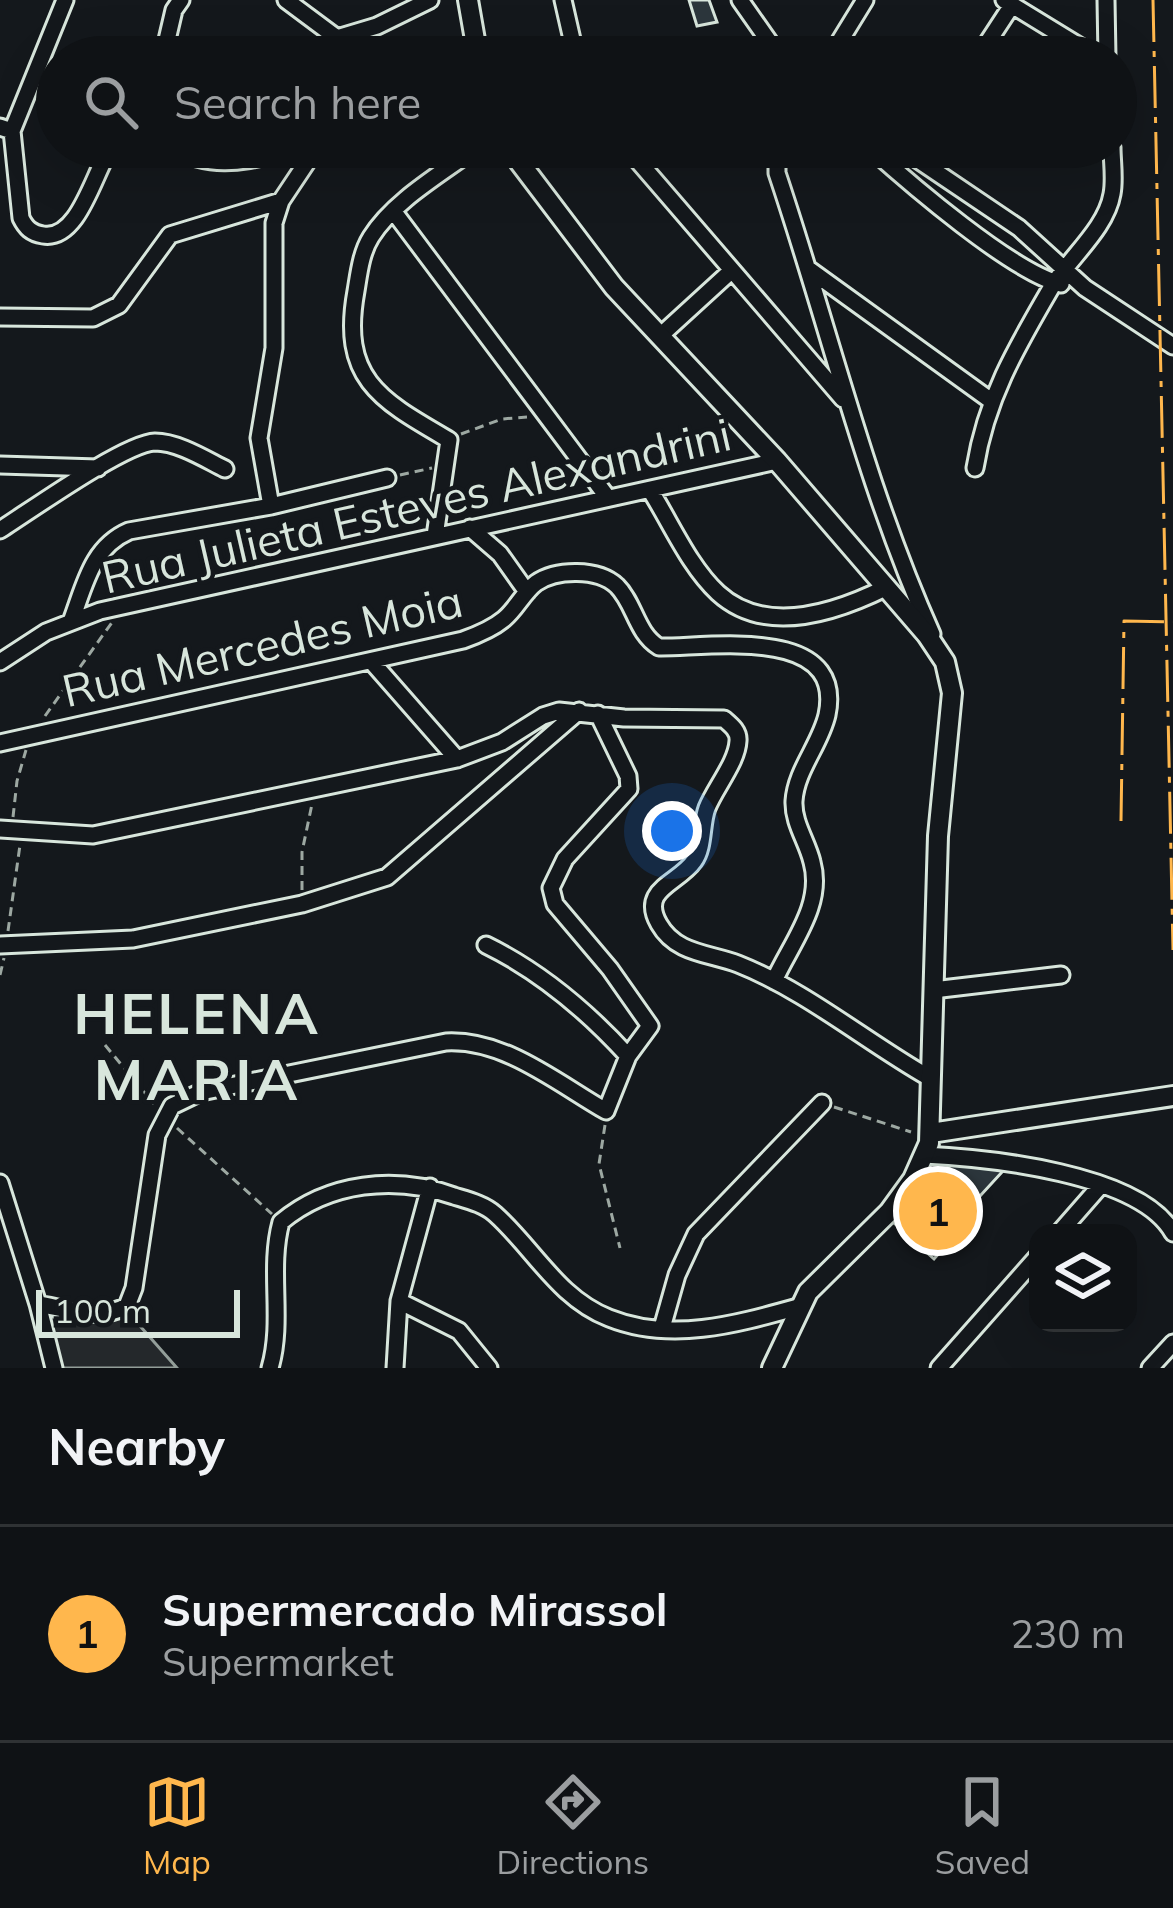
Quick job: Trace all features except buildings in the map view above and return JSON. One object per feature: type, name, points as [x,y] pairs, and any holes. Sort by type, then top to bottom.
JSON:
[{"type":"main road","points":[[468,0],[474,36]]},
{"type":"main road","points":[[524,168],[614,287],[777,461],[939,650],[952,693],[938,836],[928,1142],[913,1179],[889,1212],[808,1292],[772,1368]]},
{"type":"main road","points":[[928,1142],[969,1129],[1166,1095]]},
{"type":"street","points":[[49,36],[65,0]]},
{"type":"street","points":[[168,36],[181,0]]},
{"type":"street","points":[[286,0],[335,36]]},
{"type":"street","points":[[344,36],[430,0]]},
{"type":"street","points":[[563,0],[571,36]]},
{"type":"street","points":[[740,0],[765,36]]},
{"type":"street","points":[[843,36],[865,0]]},
{"type":"street","points":[[1106,0],[1107,36]]},
{"type":"street","points":[[989,36],[1008,2],[1063,36]]},
{"type":"street","points":[[36,63],[6,129],[21,218],[27,228],[43,235],[62,233],[73,224],[101,168]]},
{"type":"street","points":[[271,506],[259,438],[274,348],[272,245],[280,201],[300,168]]},
{"type":"street","points":[[434,536],[449,440],[389,405],[373,389],[354,357],[354,300],[371,236],[450,168]]},
{"type":"street","points":[[643,168],[848,404]]},
{"type":"street","points":[[777,168],[898,558],[939,650]]},
{"type":"street","points":[[892,168],[1019,264],[1054,283],[1085,288]]},
{"type":"street","points":[[938,168],[1065,267],[1085,288],[1173,346]]},
{"type":"street","points":[[975,468],[990,400],[1054,283],[1109,204],[1111,168]]},
{"type":"street","points":[[0,317],[106,313],[131,290],[170,235],[280,201]]},
{"type":"street","points":[[394,212],[608,498]]},
{"type":"street","points":[[810,270],[990,400]]},
{"type":"street","points":[[660,336],[730,272]]},
{"type":"street","points":[[0,530],[139,447],[159,442],[225,469]]},
{"type":"street","name":"Rua Julieta Esteves Alexandrini","points":[[0,662],[72,619],[124,605],[777,461]]},
{"type":"street","points":[[0,465],[98,468]]},
{"type":"street","points":[[72,619],[95,560],[113,538],[387,478]]},
{"type":"street","points":[[650,490],[711,586],[744,609],[818,616],[886,587]]},
{"type":"street","points":[[470,528],[500,554],[527,592],[538,582],[564,573],[604,578],[622,592],[646,637],[659,647],[782,648],[799,655],[821,678],[828,711],[800,776],[794,804],[814,868],[814,901],[774,981]]},
{"type":"street","name":"Rua Mercedes Moia","points":[[0,743],[372,662],[486,632],[527,592]]},
{"type":"street","points":[[372,662],[457,759]]},
{"type":"street","points":[[3,946],[133,939],[302,904],[397,872],[579,711]]},
{"type":"street","points":[[11,831],[93,836],[457,759],[502,742],[551,712],[724,719],[736,730],[738,744],[706,810],[697,856],[656,892],[652,906],[656,919],[672,940],[774,981],[928,1077]]},
{"type":"street","points":[[38,1304],[112,1314],[127,1306],[134,1288],[157,1135],[164,1117],[182,1100],[201,1092],[467,1041],[522,1062],[606,1111],[628,1056],[650,1026],[552,896],[553,880],[565,859],[629,789],[628,776],[598,715]]},
{"type":"street","points":[[486,945],[527,965],[579,1007],[628,1056]]},
{"type":"street","points":[[933,991],[1061,975]]},
{"type":"street","points":[[662,1328],[685,1253],[696,1234],[822,1103]]},
{"type":"street","points":[[969,1129],[984,1159]]},
{"type":"street","points":[[928,1142],[1100,1186],[1146,1205],[1170,1226]]},
{"type":"street","points":[[0,1183],[54,1368]]},
{"type":"street","points":[[270,1368],[276,1313],[273,1252],[281,1222],[317,1198],[357,1187],[410,1183],[495,1213],[530,1256],[594,1311],[632,1325],[715,1329],[798,1307]]},
{"type":"street","points":[[1067,1224],[1100,1186]]},
{"type":"street","points":[[394,1368],[399,1300],[430,1187]]},
{"type":"street","points":[[939,1368],[1029,1266]]},
{"type":"street","points":[[399,1300],[459,1331],[489,1368]]},
{"type":"street","points":[[1150,1368],[1173,1343]]},
{"type":"path","points":[[449,440],[502,419],[544,415]]},
{"type":"path","points":[[387,478],[447,464]]},
{"type":"path","points":[[0,975],[17,781],[30,736],[124,605]]},
{"type":"path","points":[[302,904],[302,852],[315,788]]},
{"type":"path","points":[[105,1045],[164,1117],[281,1222]]},
{"type":"path","points":[[822,1103],[928,1142]]},
{"type":"path","points":[[606,1111],[599,1164],[620,1249]]},
{"type":"shaded area","points":[[48,1317],[133,1318],[177,1368],[62,1368]]},
{"type":"power","points":[[1153,0],[1173,950]]},
{"type":"power","points":[[1121,821],[1124,621],[1173,622]]},
{"type":"place","name":"Supermercado Mirassol","points":[[938,1211]]},
{"type":"district","name":"HELENA MARIA","points":[[197,1045]]}]
